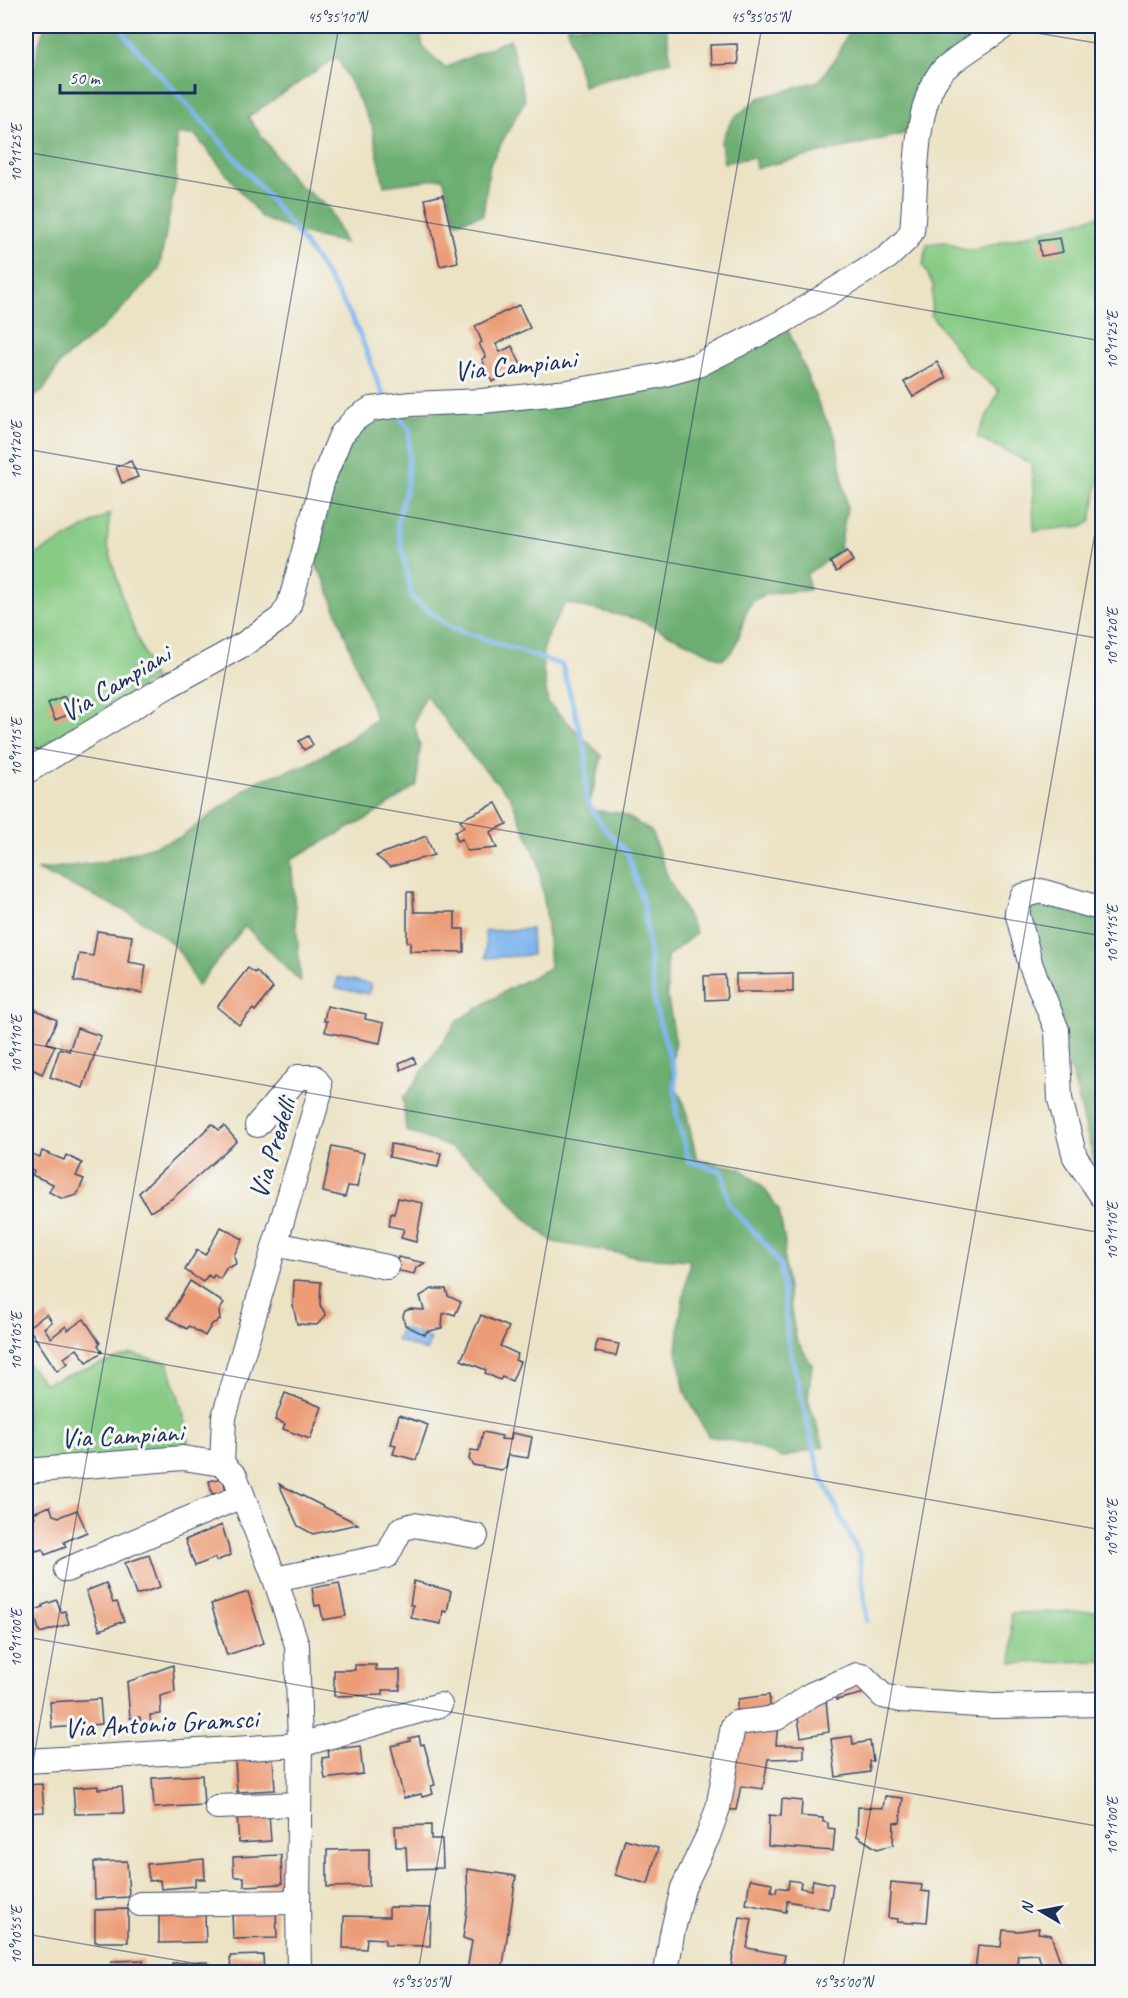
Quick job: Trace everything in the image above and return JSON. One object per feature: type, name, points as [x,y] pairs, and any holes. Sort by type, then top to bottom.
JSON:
[{"type":"street","name":"Via Campiani","points":[[26,772],[165,687],[244,644],[281,618],[289,606],[294,590],[323,479],[340,435],[355,418],[371,409],[411,404],[482,401],[568,392],[658,376],[698,365],[784,321],[888,257],[912,231],[918,142],[932,85],[944,69],[1005,26]]},
{"type":"street","points":[[1092,906],[1041,891],[1022,896],[1017,912],[1031,966],[1057,1030],[1060,1099],[1075,1158],[1102,1196]]},
{"type":"street","name":"Via Predelli","points":[[222,1464],[224,1417],[320,1092],[320,1085],[314,1077],[298,1077],[257,1125]]},
{"type":"street","name":"Via Predelli","points":[[275,1244],[387,1267]]},
{"type":"street","name":"Via Campiani","points":[[26,1471],[183,1458],[222,1464]]},
{"type":"street","points":[[222,1464],[235,1476],[275,1579],[297,1645],[300,1745],[297,1902],[299,1972]]},
{"type":"street","points":[[66,1570],[242,1496]]},
{"type":"street","points":[[275,1579],[387,1556],[401,1529],[414,1525],[476,1536]]},
{"type":"street","points":[[666,1972],[683,1888],[708,1836],[718,1808],[733,1726],[736,1723],[777,1718],[812,1694],[857,1675],[863,1676],[883,1696],[901,1700],[993,1706],[1102,1704]]},
{"type":"street","name":"Via Antonio Gramsci","points":[[26,1761],[300,1745],[440,1705]]},
{"type":"street","points":[[217,1807],[298,1804]]},
{"type":"street","points":[[140,1904],[297,1902]]},
{"type":"green space","points":[[45,26],[419,26],[423,47],[445,68],[510,39],[525,100],[490,164],[483,215],[456,222],[443,178],[384,186],[372,126],[337,57],[248,117],[294,181],[329,208],[345,243],[300,233],[262,218],[195,135],[177,135],[176,180],[159,270],[111,320],[61,362],[43,391],[26,402],[26,133],[38,46]]},
{"type":"green space","points":[[567,26],[666,26],[671,61],[583,86]]},
{"type":"green space","points":[[861,26],[995,26],[922,83],[907,133],[756,168],[754,157],[724,163],[721,142],[732,120],[759,98],[819,81],[837,56],[849,31]]},
{"type":"green space","points":[[1102,215],[1102,462],[1091,521],[1083,526],[1034,531],[1032,464],[977,437],[999,391],[968,365],[931,315],[933,285],[923,265],[927,244],[945,242],[969,251]]},
{"type":"green space","points":[[787,327],[822,412],[836,438],[847,507],[839,552],[807,574],[809,590],[773,593],[755,600],[746,612],[736,644],[730,654],[721,659],[637,619],[565,603],[545,641],[542,660],[548,703],[602,756],[588,810],[621,813],[651,831],[669,880],[696,933],[667,957],[667,994],[675,1039],[671,1077],[685,1106],[697,1160],[740,1168],[764,1188],[779,1210],[796,1339],[812,1365],[808,1400],[824,1446],[782,1458],[749,1444],[708,1436],[685,1392],[677,1352],[680,1317],[690,1260],[641,1257],[553,1242],[523,1216],[485,1170],[450,1147],[406,1131],[403,1098],[457,1021],[507,990],[550,968],[546,913],[538,861],[510,796],[472,756],[425,694],[414,723],[420,747],[417,785],[370,817],[291,859],[301,982],[245,926],[197,986],[177,949],[148,925],[112,904],[37,870],[104,862],[181,837],[257,781],[308,764],[348,740],[376,719],[325,581],[315,564],[338,471],[353,437],[361,428],[396,416],[558,401]]},
{"type":"green space","points":[[110,513],[107,543],[124,604],[154,679],[37,750],[26,716],[26,560]]},
{"type":"green space","points":[[1044,898],[1102,919],[1102,1192],[1073,1078],[1036,964],[1029,903]]},
{"type":"green space","points":[[131,1354],[168,1363],[185,1418],[189,1451],[26,1465],[26,1361],[44,1383]]},
{"type":"green space","points":[[1102,1611],[1102,1661],[1012,1663],[1011,1613]]},
{"type":"water","points":[[531,929],[532,955],[486,958],[485,931]]},
{"type":"water","points":[[338,977],[371,984],[369,994],[336,988]]},
{"type":"water","points":[[401,1328],[431,1339],[426,1351],[396,1340]]},
{"type":"building","points":[[737,44],[738,64],[711,65],[710,45]]},
{"type":"building","points":[[443,195],[458,262],[440,266],[425,199]]},
{"type":"building","points":[[1060,238],[1063,252],[1041,256],[1039,241]]},
{"type":"building","points":[[519,305],[530,328],[496,344],[500,352],[512,346],[522,367],[492,382],[482,359],[486,357],[479,344],[482,342],[475,326]]},
{"type":"building","points":[[937,362],[946,378],[913,397],[904,382]]},
{"type":"building","points":[[131,461],[138,477],[122,483],[116,467]]},
{"type":"building","points":[[847,551],[853,561],[836,572],[830,562]]},
{"type":"building","points":[[64,696],[72,713],[55,720],[48,703]]},
{"type":"building","points":[[308,736],[313,745],[304,750],[299,741]]},
{"type":"building","points":[[496,803],[507,824],[490,832],[497,848],[467,851],[462,839],[457,841],[455,832],[464,827],[460,820]]},
{"type":"building","points":[[426,836],[434,855],[390,867],[376,856]]},
{"type":"building","points":[[407,892],[413,892],[414,912],[455,912],[455,929],[464,929],[464,952],[410,951],[410,942],[407,942]]},
{"type":"building","points":[[97,931],[132,936],[128,962],[146,965],[142,993],[74,981],[79,954],[93,956]]},
{"type":"building","points":[[248,968],[255,973],[256,971],[273,988],[255,1011],[253,1009],[239,1025],[217,1007]]},
{"type":"building","points":[[793,973],[793,992],[736,992],[736,974]]},
{"type":"building","points":[[725,975],[727,999],[705,1000],[704,976]]},
{"type":"building","points":[[327,1006],[366,1014],[365,1019],[384,1023],[380,1043],[325,1032],[327,1021],[324,1021]]},
{"type":"building","points":[[32,1008],[57,1020],[47,1043],[55,1046],[42,1074],[26,1066],[26,1023]]},
{"type":"building","points":[[77,1028],[101,1036],[83,1088],[50,1077],[60,1048],[69,1051]]},
{"type":"building","points":[[413,1057],[416,1063],[401,1070],[399,1063]]},
{"type":"building","points":[[212,1124],[219,1130],[224,1126],[237,1141],[173,1198],[150,1212],[139,1193]]},
{"type":"building","points":[[391,1144],[441,1153],[438,1167],[389,1157]]},
{"type":"building","points":[[332,1146],[364,1153],[357,1187],[348,1186],[345,1197],[323,1192]]},
{"type":"building","points":[[42,1151],[64,1160],[66,1155],[82,1163],[76,1176],[84,1179],[77,1195],[63,1199],[49,1192],[53,1184],[32,1175],[34,1171],[26,1167],[29,1153],[40,1157]]},
{"type":"building","points":[[398,1198],[423,1203],[416,1242],[401,1238],[404,1229],[389,1226],[391,1213],[394,1214]]},
{"type":"building","points":[[221,1227],[243,1239],[234,1255],[236,1264],[227,1267],[220,1279],[214,1275],[212,1278],[208,1275],[203,1282],[185,1270],[197,1250],[205,1255]]},
{"type":"building","points":[[398,1257],[425,1263],[416,1268],[414,1274],[395,1270]]},
{"type":"building","points":[[294,1280],[321,1282],[320,1305],[326,1315],[317,1325],[297,1324],[293,1305]]},
{"type":"building","points":[[190,1281],[224,1303],[219,1312],[220,1320],[212,1324],[205,1336],[189,1326],[187,1329],[168,1318]]},
{"type":"building","points":[[432,1289],[446,1289],[448,1296],[461,1302],[455,1315],[443,1314],[442,1328],[426,1332],[425,1335],[405,1325],[403,1316],[405,1311],[411,1309],[424,1310],[420,1296]]},
{"type":"building","points":[[47,1314],[52,1322],[44,1328],[51,1338],[66,1326],[68,1330],[84,1319],[100,1343],[98,1345],[102,1352],[87,1362],[77,1349],[64,1358],[68,1363],[57,1371],[28,1327]]},
{"type":"building","points":[[481,1315],[509,1327],[500,1346],[518,1354],[515,1360],[520,1362],[512,1381],[502,1377],[500,1380],[485,1373],[486,1370],[461,1360]]},
{"type":"building","points":[[597,1340],[619,1344],[616,1356],[595,1352]]},
{"type":"building","points":[[285,1393],[322,1407],[310,1439],[283,1429],[285,1424],[275,1420]]},
{"type":"building","points":[[399,1415],[428,1425],[416,1460],[393,1454],[396,1445],[391,1444]]},
{"type":"building","points":[[483,1432],[502,1436],[501,1439],[511,1440],[512,1433],[532,1437],[528,1458],[508,1455],[506,1468],[501,1470],[473,1465],[469,1459],[471,1450],[479,1451]]},
{"type":"building","points":[[223,1478],[226,1492],[212,1494],[209,1481]]},
{"type":"building","points":[[279,1484],[358,1524],[313,1534],[298,1526]]},
{"type":"building","points":[[50,1506],[53,1515],[59,1517],[77,1510],[87,1532],[64,1542],[66,1547],[45,1555],[43,1549],[36,1551],[26,1521],[35,1517],[33,1513]]},
{"type":"building","points":[[222,1525],[231,1555],[216,1561],[215,1558],[195,1566],[185,1540]]},
{"type":"building","points":[[149,1555],[160,1587],[136,1595],[125,1563]]},
{"type":"building","points":[[414,1581],[451,1591],[447,1612],[443,1611],[441,1624],[411,1618],[413,1605],[410,1605]]},
{"type":"building","points":[[106,1583],[113,1603],[117,1602],[124,1621],[100,1630],[86,1591]]},
{"type":"building","points":[[339,1583],[346,1616],[323,1620],[320,1605],[315,1606],[312,1588]]},
{"type":"building","points":[[248,1592],[264,1643],[227,1655],[211,1604]]},
{"type":"building","points":[[57,1600],[61,1612],[65,1611],[69,1624],[40,1633],[33,1611]]},
{"type":"building","points":[[173,1665],[175,1692],[160,1696],[161,1714],[150,1715],[151,1724],[141,1725],[140,1717],[130,1718],[127,1682]]},
{"type":"building","points":[[355,1665],[376,1665],[376,1670],[400,1670],[400,1690],[383,1690],[383,1695],[334,1696],[334,1670],[355,1670]]},
{"type":"building","points":[[860,1681],[865,1693],[836,1700],[835,1694]]},
{"type":"building","points":[[769,1695],[771,1712],[735,1717],[738,1699]]},
{"type":"building","points":[[100,1699],[102,1724],[52,1728],[50,1702]]},
{"type":"building","points":[[826,1699],[829,1732],[801,1737],[797,1711]]},
{"type":"building","points":[[778,1723],[776,1745],[804,1745],[804,1758],[768,1759],[763,1789],[741,1786],[736,1810],[722,1809],[737,1729]]},
{"type":"building","points":[[419,1736],[421,1745],[424,1744],[435,1785],[431,1786],[433,1794],[404,1798],[391,1746]]},
{"type":"building","points":[[852,1736],[853,1744],[870,1741],[873,1761],[869,1761],[870,1772],[836,1777],[831,1739]]},
{"type":"building","points":[[360,1746],[363,1774],[325,1779],[322,1758],[329,1757],[328,1750]]},
{"type":"building","points":[[273,1757],[275,1790],[237,1792],[235,1759]]},
{"type":"building","points":[[202,1775],[204,1805],[154,1808],[152,1778]]},
{"type":"building","points":[[42,1784],[44,1812],[26,1813],[26,1785]]},
{"type":"building","points":[[98,1786],[98,1789],[122,1787],[124,1813],[75,1814],[73,1788]]},
{"type":"building","points":[[885,1796],[903,1798],[900,1823],[894,1822],[893,1845],[877,1849],[857,1836],[858,1807],[883,1808]]},
{"type":"building","points":[[782,1799],[802,1801],[801,1816],[823,1818],[823,1822],[828,1823],[828,1828],[835,1829],[833,1851],[768,1846],[769,1815],[781,1816]]},
{"type":"building","points":[[269,1814],[271,1841],[239,1843],[237,1816]]},
{"type":"building","points":[[431,1825],[431,1839],[442,1839],[443,1868],[407,1869],[406,1847],[396,1847],[395,1826]]},
{"type":"building","points":[[625,1839],[658,1848],[648,1884],[615,1875]]},
{"type":"building","points":[[369,1849],[369,1886],[327,1887],[327,1850]]},
{"type":"building","points":[[281,1855],[282,1884],[244,1886],[244,1877],[234,1877],[233,1857]]},
{"type":"building","points":[[204,1859],[205,1879],[195,1879],[195,1886],[161,1889],[160,1880],[149,1881],[147,1864]]},
{"type":"building","points":[[127,1861],[129,1897],[95,1899],[94,1862]]},
{"type":"building","points":[[467,1869],[516,1876],[502,1972],[467,1970],[472,1941],[463,1938],[468,1902]]},
{"type":"building","points":[[750,1879],[772,1883],[771,1891],[776,1892],[777,1887],[788,1889],[789,1880],[801,1882],[800,1888],[811,1890],[813,1880],[833,1884],[829,1909],[787,1901],[786,1912],[746,1904]]},
{"type":"building","points":[[891,1882],[922,1885],[921,1891],[930,1892],[927,1922],[897,1922],[898,1919],[888,1918]]},
{"type":"building","points":[[389,1907],[431,1908],[430,1946],[385,1945],[385,1939],[367,1938],[366,1949],[343,1948],[344,1916],[389,1917]]},
{"type":"building","points":[[128,1909],[128,1942],[95,1942],[95,1910]]},
{"type":"building","points":[[276,1911],[277,1938],[233,1939],[232,1912]]},
{"type":"building","points":[[205,1915],[206,1942],[159,1943],[159,1916]]},
{"type":"building","points":[[740,1917],[752,1919],[747,1948],[785,1955],[782,1972],[730,1972]]},
{"type":"building","points":[[1039,1928],[1038,1933],[1051,1935],[1064,1972],[1044,1972],[1038,1954],[1018,1955],[1016,1972],[975,1972],[978,1945],[1001,1947],[1003,1930],[1019,1931]]},
{"type":"building","points":[[263,1955],[264,1972],[231,1972],[230,1956]]},
{"type":"building","points":[[143,1960],[143,1972],[112,1972],[111,1961]]},
{"type":"building","points":[[208,1962],[208,1972],[172,1972],[172,1963]]},
{"type":"waterway","points":[[121,26],[127,38],[218,138],[303,242],[329,279],[352,318],[385,397]]},
{"type":"waterway","points":[[401,419],[410,430],[407,485],[397,524],[412,598],[451,628],[562,665],[586,752],[586,800],[605,829],[628,854],[644,905],[655,1006],[674,1071],[677,1117],[689,1161],[722,1171],[729,1205],[768,1247],[781,1267],[788,1341],[820,1475],[859,1554],[867,1621]]}]
